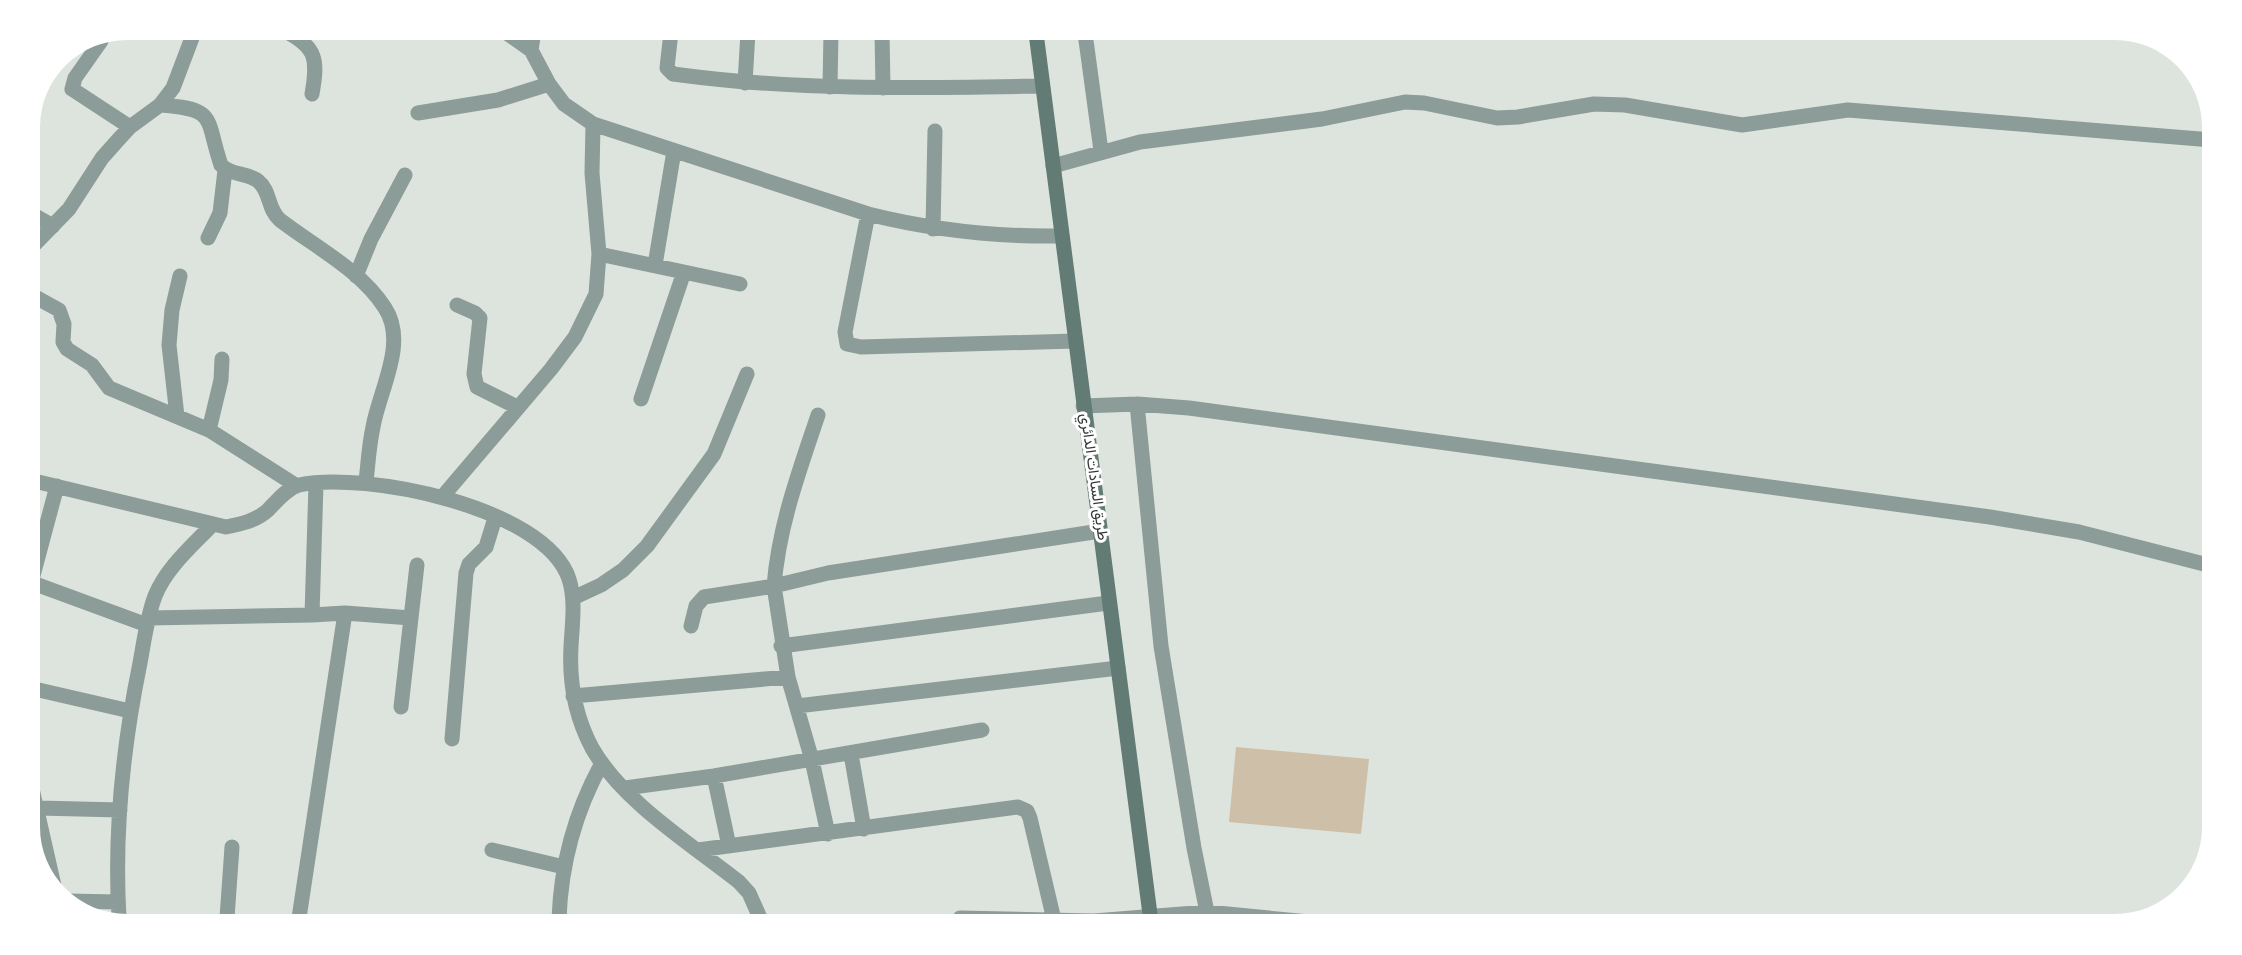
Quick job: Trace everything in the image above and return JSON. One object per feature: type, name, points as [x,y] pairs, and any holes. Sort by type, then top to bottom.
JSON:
[{"type":"main road","name":"طريق السادات الدائري","points":[[1037,40],[1149,914]]},
{"type":"street","points":[[41,238],[84,188],[102,158],[130,127],[160,105],[173,88],[184,65],[192,40]]},
{"type":"street","points":[[303,40],[313,53],[316,63],[312,94]]},
{"type":"street","points":[[517,40],[531,50],[549,84],[572,112],[593,124],[868,214],[933,229],[1003,235],[1061,236]]},
{"type":"street","points":[[531,50],[533,40]]},
{"type":"street","points":[[671,40],[669,71],[681,75],[745,83],[883,88],[1042,86]]},
{"type":"street","points":[[745,83],[748,40]]},
{"type":"street","points":[[830,87],[831,40]]},
{"type":"street","points":[[882,40],[883,88]]},
{"type":"street","points":[[1086,40],[1101,151]]},
{"type":"street","points":[[97,46],[75,78],[72,89],[130,127]]},
{"type":"street","points":[[418,113],[487,103],[549,84]]},
{"type":"street","points":[[1053,166],[1101,151],[1179,135],[1322,119],[1406,102],[1424,103],[1497,118],[1518,117],[1594,104],[1625,105],[1742,125],[1848,110],[2201,139]]},
{"type":"street","points":[[160,105],[186,107],[205,115],[211,124],[221,165],[225,170],[260,182],[266,191],[273,213],[356,276],[384,306],[393,330],[389,368],[373,427],[366,482]]},
{"type":"street","points":[[443,496],[551,369],[585,319],[596,294],[599,254],[592,173],[593,124]]},
{"type":"street","points":[[933,229],[934,131]]},
{"type":"street","points":[[654,265],[674,151]]},
{"type":"street","points":[[208,238],[219,213],[225,170]]},
{"type":"street","points":[[356,276],[376,228],[405,175]]},
{"type":"street","points":[[868,214],[845,332],[847,344],[861,347],[1075,341]]},
{"type":"street","points":[[41,219],[53,226]]},
{"type":"street","points":[[599,254],[740,284]]},
{"type":"street","points":[[641,399],[684,272]]},
{"type":"street","points":[[177,416],[169,345],[172,310],[180,276]]},
{"type":"street","points":[[41,300],[59,310],[64,324],[63,342],[67,349],[92,365],[109,388],[209,430],[297,486]]},
{"type":"street","points":[[457,305],[475,313],[480,318],[474,374],[477,387],[518,407]]},
{"type":"street","points":[[209,430],[221,380],[222,359]]},
{"type":"street","points":[[573,598],[601,585],[623,570],[647,546],[714,454],[747,374]]},
{"type":"street","points":[[1137,404],[1161,646],[1194,848],[1207,914]]},
{"type":"street","points":[[1083,406],[1137,404],[1284,420],[1990,517],[2079,532],[2202,563]]},
{"type":"street","points":[[818,415],[784,519],[777,551],[774,586],[781,646],[812,760],[828,834]]},
{"type":"street","points":[[41,482],[212,525],[233,526],[256,519],[297,486],[366,482],[443,496],[495,518],[536,540],[561,562],[569,579],[573,598],[571,649],[573,696],[581,726],[602,763],[650,813],[749,893],[758,914]]},
{"type":"street","points":[[312,615],[316,484]]},
{"type":"street","points":[[41,546],[57,486]]},
{"type":"street","points":[[452,739],[466,573],[469,564],[486,547],[495,518]]},
{"type":"street","points":[[119,913],[120,810],[130,711],[148,622],[155,596],[162,582],[212,525]]},
{"type":"street","points":[[691,626],[696,606],[704,597],[774,586],[828,573],[1100,531]]},
{"type":"street","points":[[401,707],[417,565]]},
{"type":"street","points":[[41,586],[148,622],[345,613],[411,618]]},
{"type":"street","points":[[781,646],[1108,603]]},
{"type":"street","points":[[300,914],[345,613]]},
{"type":"street","points":[[797,706],[1118,668]]},
{"type":"street","points":[[573,696],[788,677]]},
{"type":"street","points":[[41,691],[130,711]]},
{"type":"street","points":[[625,788],[851,754],[982,730]]},
{"type":"street","points":[[851,754],[864,829]]},
{"type":"street","points":[[560,914],[564,867],[578,813],[602,763]]},
{"type":"street","points":[[714,776],[729,846]]},
{"type":"street","points":[[41,808],[120,810]]},
{"type":"street","points":[[698,850],[1023,808],[1030,818],[1053,914]]},
{"type":"street","points":[[41,822],[50,866]]},
{"type":"street","points":[[226,914],[232,847]]},
{"type":"street","points":[[492,850],[564,867]]},
{"type":"street","points":[[82,901],[118,902]]},
{"type":"shaded area","points":[[1236,747],[1369,759],[1361,834],[1229,822]]}]
